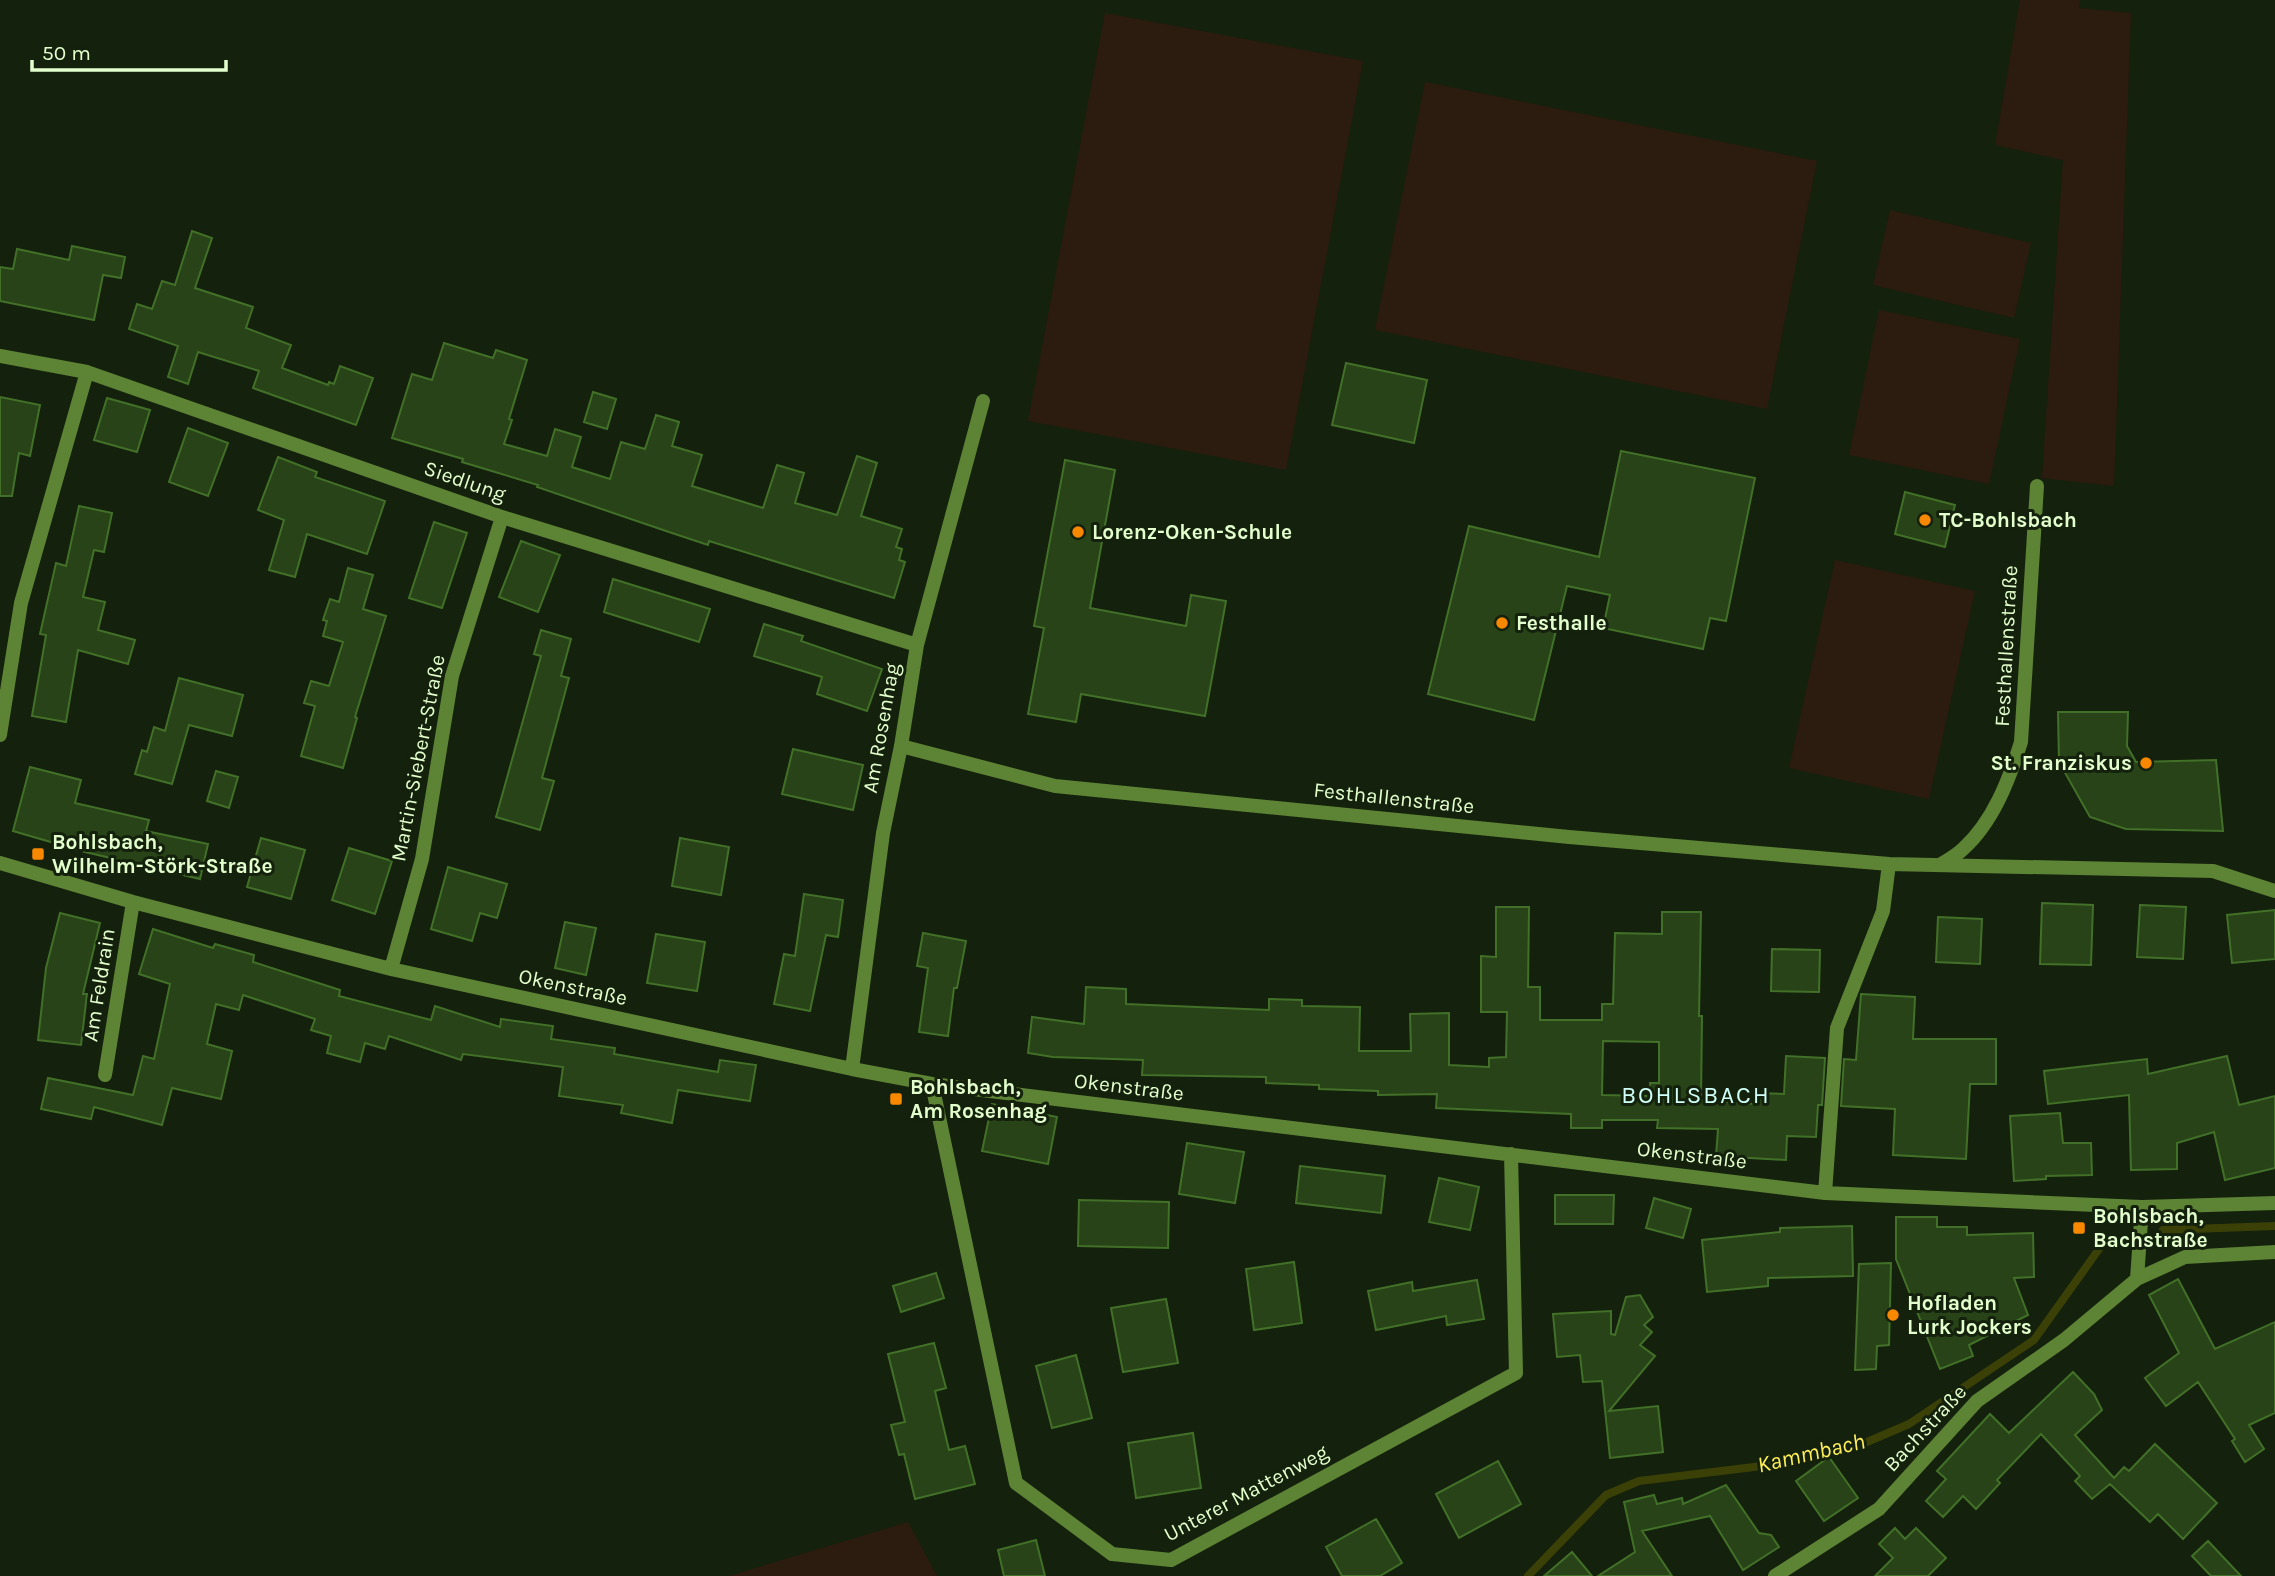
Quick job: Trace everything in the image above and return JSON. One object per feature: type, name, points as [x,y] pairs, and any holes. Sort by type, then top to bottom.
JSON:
[{"type":"street","name":"Siedlung","points":[[0,356],[87,372],[502,517],[917,645]]},
{"type":"street","points":[[0,735],[21,603],[87,372]]},
{"type":"street","name":"Am Rosenhag","points":[[852,1069],[883,833],[901,747],[917,645],[983,401]]},
{"type":"street","name":"Festhallenstraße","points":[[1940,865],[1963,849],[1980,829],[2010,777],[2021,743],[2037,486]]},
{"type":"street","name":"Martin-Siebert-Straße","points":[[391,969],[422,859],[452,676],[502,517]]},
{"type":"street","name":"Festhallenstraße","points":[[901,747],[1055,786],[1569,837],[1889,864],[2213,871],[2275,891]]},
{"type":"street","name":"Okenstraße","points":[[0,863],[133,902],[391,969],[932,1084],[1825,1193],[2142,1206],[2275,1203]]},
{"type":"street","points":[[1825,1193],[1837,1028],[1883,911],[1889,864]]},
{"type":"street","name":"Am Feldrain","points":[[105,1074],[133,902]]},
{"type":"street","name":"Unterer Mattenweg","points":[[932,1084],[1016,1483],[1112,1554],[1171,1560],[1516,1373],[1511,1154]]},
{"type":"street","points":[[2137,1279],[2142,1206]]},
{"type":"street","name":"Bachstraße","points":[[1775,1576],[1879,1508],[1977,1401],[2064,1340],[2137,1279],[2185,1257],[2275,1252]]},
{"type":"shaded area","points":[[2020,0],[2080,0],[2079,8],[2131,13],[2114,486],[2042,478],[2063,160],[1995,145]]},
{"type":"shaded area","points":[[1105,13],[1363,61],[1286,470],[1028,421]]},
{"type":"shaded area","points":[[1425,82],[1817,161],[1767,409],[1375,330]]},
{"type":"shaded area","points":[[1890,210],[2031,243],[2014,318],[1873,285]]},
{"type":"shaded area","points":[[1879,310],[2020,339],[1989,484],[1849,455]]},
{"type":"shaded area","points":[[1835,560],[1975,591],[1929,799],[1789,768]]},
{"type":"shaded area","points":[[908,1522],[937,1576],[729,1576]]},
{"type":"building","points":[[192,231],[212,238],[195,288],[253,307],[246,328],[291,345],[282,368],[328,385],[329,382],[334,384],[340,366],[373,378],[356,425],[253,388],[259,371],[198,352],[188,384],[168,377],[178,346],[129,329],[137,304],[152,309],[162,281],[175,285]]},
{"type":"building","points":[[72,246],[125,257],[121,278],[103,275],[94,320],[0,301],[0,267],[13,269],[17,249],[69,260]]},
{"type":"building","points":[[444,343],[493,358],[496,350],[527,360],[504,444],[547,456],[555,429],[581,437],[572,467],[610,479],[621,442],[645,449],[656,415],[679,422],[672,446],[702,455],[692,486],[763,508],[777,465],[804,473],[795,503],[837,515],[857,456],[877,463],[861,516],[902,529],[896,547],[902,549],[899,560],[905,562],[894,598],[709,541],[708,545],[537,487],[538,485],[462,462],[463,459],[392,438],[412,374],[432,380]]},
{"type":"building","points":[[1346,363],[1427,380],[1414,443],[1332,425]]},
{"type":"building","points":[[593,392],[616,399],[607,429],[584,422]]},
{"type":"building","points":[[0,397],[40,405],[30,456],[19,453],[12,496],[0,496]]},
{"type":"building","points":[[107,398],[150,410],[137,452],[94,440]]},
{"type":"building","points":[[188,428],[228,443],[208,496],[169,482]]},
{"type":"building","points":[[1621,451],[1755,478],[1726,621],[1710,618],[1703,649],[1603,628],[1610,595],[1567,586],[1534,720],[1428,694],[1469,526],[1599,557]]},
{"type":"building","points":[[278,457],[317,472],[315,477],[385,501],[367,554],[307,534],[295,577],[269,570],[284,520],[258,510]]},
{"type":"building","name":"Lorenz-Oken-Schule","points":[[1065,460],[1115,470],[1090,608],[1186,626],[1191,595],[1226,601],[1205,716],[1081,694],[1076,722],[1028,714],[1044,628],[1034,626]]},
{"type":"building","name":"TC-Bohlsbach","points":[[1905,492],[1955,505],[1945,547],[1895,534]]},
{"type":"building","points":[[79,506],[112,513],[104,552],[94,550],[83,597],[105,602],[98,630],[135,640],[128,664],[78,650],[66,722],[32,716],[46,635],[40,634],[56,563],[66,566]]},
{"type":"building","points":[[434,522],[467,533],[442,608],[409,598]]},
{"type":"building","points":[[521,541],[560,555],[538,612],[499,597]]},
{"type":"building","points":[[348,568],[373,575],[363,609],[386,616],[355,717],[357,718],[343,768],[301,756],[315,706],[304,703],[311,681],[329,686],[343,642],[323,636],[327,621],[323,620],[330,599],[339,602]]},
{"type":"building","points":[[613,579],[710,609],[699,642],[604,612]]},
{"type":"building","points":[[764,624],[803,636],[801,641],[882,669],[867,711],[817,694],[822,677],[754,656]]},
{"type":"building","points":[[541,630],[571,639],[561,676],[569,678],[542,778],[554,781],[540,830],[496,817],[541,656],[534,654]]},
{"type":"building","points":[[179,678],[243,695],[232,736],[189,725],[172,784],[135,774],[142,750],[147,752],[154,727],[165,731]]},
{"type":"building","points":[[2058,712],[2128,712],[2127,746],[2136,762],[2216,760],[2223,831],[2126,829],[2090,817],[2059,762]]},
{"type":"building","points":[[793,749],[863,765],[853,810],[782,794]]},
{"type":"building","points":[[30,767],[81,780],[75,803],[149,820],[146,831],[208,844],[200,879],[85,852],[13,831]]},
{"type":"building","points":[[216,771],[238,777],[229,808],[207,801]]},
{"type":"building","points":[[261,838],[305,850],[291,899],[247,887]]},
{"type":"building","points":[[680,838],[729,847],[721,895],[672,886]]},
{"type":"building","points":[[349,848],[392,861],[375,914],[332,900]]},
{"type":"building","points":[[448,867],[507,884],[497,918],[480,913],[472,941],[431,929]]},
{"type":"building","points":[[804,894],[843,900],[838,937],[826,935],[810,1011],[774,1004],[784,954],[795,956]]},
{"type":"building","points":[[2042,903],[2093,905],[2091,965],[2040,964]]},
{"type":"building","points":[[2140,905],[2186,907],[2183,959],[2137,957]]},
{"type":"building","points":[[1496,907],[1529,907],[1528,987],[1540,987],[1540,1020],[1602,1020],[1602,1004],[1613,1004],[1615,933],[1662,934],[1662,912],[1701,912],[1701,1100],[1755,1104],[1756,1093],[1784,1094],[1786,1056],[1825,1058],[1822,1105],[1818,1105],[1816,1137],[1787,1136],[1786,1160],[1716,1156],[1718,1129],[1657,1128],[1658,1120],[1602,1120],[1602,1128],[1571,1128],[1571,1114],[1436,1108],[1437,1094],[1378,1095],[1378,1091],[1319,1089],[1319,1085],[1266,1083],[1266,1077],[1142,1075],[1143,1060],[1053,1057],[1028,1053],[1032,1017],[1084,1024],[1086,987],[1126,989],[1126,1004],[1269,1010],[1269,999],[1302,1000],[1302,1006],[1360,1007],[1359,1051],[1411,1051],[1410,1014],[1449,1013],[1449,1065],[1489,1067],[1489,1058],[1506,1057],[1507,1012],[1481,1012],[1481,956],[1496,957]],"holes":[[[1603,1041],[1659,1042],[1659,1083],[1650,1083],[1650,1096],[1602,1095]]]},
{"type":"building","points":[[2275,910],[2275,959],[2232,963],[2227,915]]},
{"type":"building","points":[[60,913],[100,923],[83,994],[87,994],[81,1045],[38,1040],[46,968]]},
{"type":"building","points":[[1938,917],[1982,919],[1980,964],[1936,962]]},
{"type":"building","points":[[565,922],[596,928],[586,975],[555,968]]},
{"type":"building","points":[[153,929],[213,948],[215,944],[254,955],[253,962],[340,990],[339,996],[431,1020],[435,1006],[500,1027],[501,1019],[553,1026],[551,1039],[615,1048],[614,1054],[718,1072],[720,1060],[756,1065],[750,1101],[678,1090],[672,1123],[621,1113],[623,1105],[559,1096],[563,1067],[463,1054],[461,1060],[389,1036],[385,1049],[365,1043],[360,1062],[327,1053],[331,1036],[311,1030],[315,1019],[243,995],[239,1010],[216,1004],[207,1044],[232,1051],[221,1099],[172,1088],[162,1125],[94,1107],[91,1119],[41,1109],[48,1078],[133,1095],[143,1056],[154,1059],[170,984],[139,974]]},
{"type":"building","points":[[923,933],[966,941],[957,988],[954,988],[948,1036],[919,1032],[928,968],[917,966]]},
{"type":"building","points":[[656,934],[705,942],[697,991],[647,983]]},
{"type":"building","points":[[1772,949],[1820,950],[1819,992],[1771,991]]},
{"type":"building","points":[[1861,994],[1915,997],[1913,1039],[1996,1039],[1996,1084],[1970,1084],[1966,1159],[1893,1155],[1895,1109],[1841,1106],[1844,1059],[1856,1060]]},
{"type":"building","points":[[2227,1056],[2239,1105],[2275,1096],[2275,1168],[2225,1180],[2214,1132],[2177,1143],[2177,1169],[2131,1170],[2129,1095],[2048,1104],[2044,1071],[2147,1059],[2148,1074]]},
{"type":"building","points":[[992,1104],[1057,1117],[1048,1164],[982,1151]]},
{"type":"building","points":[[2060,1113],[2063,1143],[2091,1143],[2092,1175],[2046,1176],[2046,1179],[2014,1181],[2010,1116]]},
{"type":"building","points":[[1187,1143],[1244,1152],[1235,1203],[1179,1194]]},
{"type":"building","points":[[1300,1166],[1385,1176],[1381,1213],[1296,1203]]},
{"type":"building","points":[[1439,1178],[1479,1187],[1470,1230],[1429,1222]]},
{"type":"building","points":[[1555,1195],[1614,1195],[1613,1224],[1555,1224]]},
{"type":"building","points":[[1654,1198],[1691,1209],[1683,1238],[1646,1228]]},
{"type":"building","points":[[1079,1200],[1169,1202],[1168,1248],[1078,1246]]},
{"type":"building","points":[[1896,1217],[1937,1217],[1937,1227],[1967,1227],[1967,1235],[2033,1233],[2034,1277],[2014,1278],[2028,1315],[1969,1345],[1973,1356],[1940,1369],[1896,1259]]},
{"type":"building","points":[[1852,1226],[1853,1276],[1768,1278],[1768,1286],[1707,1292],[1702,1240],[1780,1232],[1780,1228]]},
{"type":"building","points":[[1294,1262],[1302,1323],[1254,1330],[1246,1269]]},
{"type":"building","points":[[1891,1263],[1889,1345],[1877,1346],[1876,1369],[1855,1370],[1859,1264]]},
{"type":"building","points":[[936,1273],[944,1298],[901,1312],[893,1286]]},
{"type":"building","points":[[2178,1279],[2215,1349],[2275,1322],[2275,1413],[2249,1425],[2264,1449],[2245,1462],[2232,1441],[2235,1439],[2198,1382],[2166,1406],[2145,1378],[2179,1353],[2149,1295]]},
{"type":"building","points":[[1477,1280],[1484,1319],[1447,1325],[1446,1316],[1376,1330],[1368,1291],[1412,1282],[1413,1291]]},
{"type":"building","points":[[1640,1295],[1653,1317],[1644,1325],[1652,1332],[1640,1345],[1655,1356],[1609,1411],[1658,1406],[1663,1452],[1610,1458],[1602,1381],[1583,1382],[1580,1355],[1557,1357],[1553,1314],[1611,1311],[1611,1334],[1615,1335],[1626,1297]]},
{"type":"building","points":[[1166,1299],[1178,1363],[1123,1372],[1111,1308]]},
{"type":"building","points":[[934,1343],[946,1388],[935,1391],[949,1450],[965,1446],[975,1484],[915,1499],[904,1454],[899,1455],[891,1425],[905,1422],[888,1354]]},
{"type":"building","points":[[1076,1355],[1092,1418],[1052,1428],[1036,1366]]},
{"type":"building","points":[[2073,1372],[2094,1394],[2102,1410],[2075,1435],[2114,1478],[2124,1467],[2129,1471],[2155,1444],[2217,1503],[2183,1539],[2158,1514],[2150,1522],[2110,1484],[2092,1499],[2075,1481],[2080,1476],[2041,1434],[1997,1480],[2000,1483],[1976,1509],[1963,1496],[1943,1517],[1926,1501],[1946,1479],[1937,1471],[1990,1414],[2009,1433]]},
{"type":"building","points":[[1193,1433],[1201,1488],[1136,1498],[1128,1443]]},
{"type":"building","points":[[1829,1457],[1858,1498],[1824,1521],[1796,1481]]},
{"type":"building","points":[[1498,1461],[1521,1504],[1459,1538],[1436,1494]]},
{"type":"building","points":[[1726,1485],[1759,1533],[1771,1535],[1779,1547],[1743,1570],[1710,1516],[1642,1531],[1672,1576],[1598,1576],[1635,1552],[1624,1502],[1654,1495],[1657,1504],[1682,1498],[1683,1504]]},
{"type":"building","points":[[1376,1519],[1402,1563],[1380,1576],[1342,1576],[1326,1547]]},
{"type":"building","points":[[1895,1528],[1905,1539],[1916,1528],[1946,1558],[1928,1576],[1875,1576],[1893,1558],[1879,1544]]},
{"type":"building","points":[[1036,1540],[1045,1576],[1004,1576],[998,1550]]},
{"type":"building","points":[[2208,1541],[2241,1576],[2211,1576],[2192,1556]]},
{"type":"building","points":[[1572,1552],[1592,1576],[1544,1576]]},
{"type":"waterway","name":"Kammbach","points":[[2163,1230],[2275,1226]]},
{"type":"waterway","name":"Kammbach","points":[[1528,1576],[1606,1495],[1639,1481],[1762,1466],[1860,1445],[1909,1424],[2034,1340],[2099,1249]]},
{"type":"place","name":"TC-Bohlsbach","points":[[1925,520]]},
{"type":"place","name":"Lorenz-Oken-Schule","points":[[1078,532]]},
{"type":"place","name":"Festhalle","points":[[1502,623]]},
{"type":"place","name":"St. Franziskus","points":[[2146,763]]},
{"type":"place","name":"Bohlsbach, Wilhelm-Störk-Straße","points":[[38,854]]},
{"type":"place","name":"Bohlsbach, Am Rosenhag","points":[[896,1099]]},
{"type":"place","name":"Bohlsbach, Bachstraße","points":[[2079,1228]]},
{"type":"place","name":"Hofladen Lurk Jockers","points":[[1893,1315]]},
{"type":"district","name":"BOHLSBACH","points":[[1696,1095]]}]
